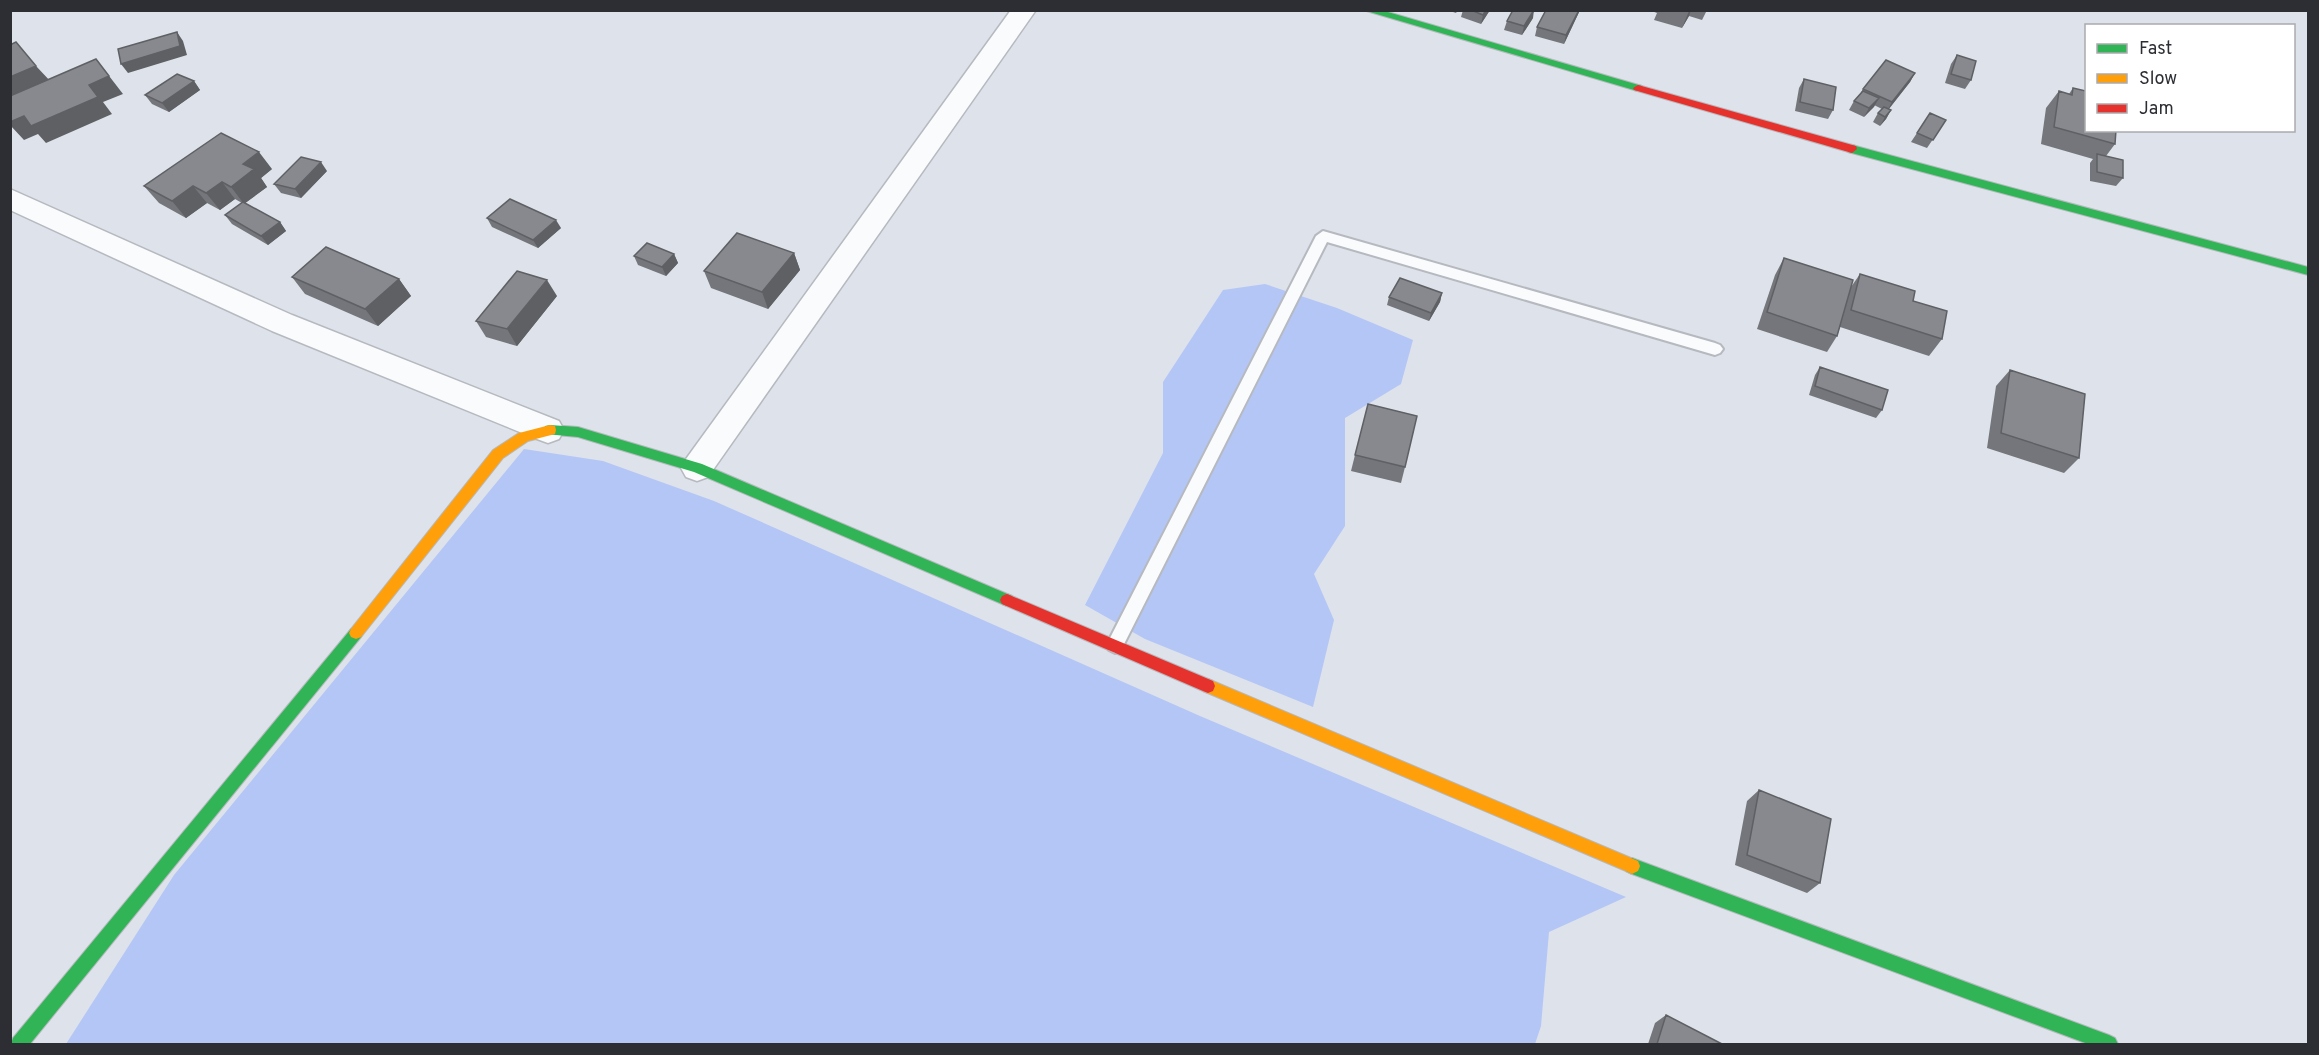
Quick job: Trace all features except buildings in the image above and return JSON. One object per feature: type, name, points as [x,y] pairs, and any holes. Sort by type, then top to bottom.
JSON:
[{"type":"street","points":[[697,468],[1024,10]]},
{"type":"street","points":[[1368,10],[1768,126],[2308,271]]},
{"type":"street","points":[[10,198],[282,323],[548,430],[578,432],[697,468],[1655,876],[2109,1044]]},
{"type":"street","points":[[19,1044],[399,580],[498,454],[524,437],[548,430]]},
{"type":"lane","points":[[1114,645],[1323,236],[1715,349]]},
{"type":"shaded area","points":[[1265,284],[1337,308],[1413,340],[1401,384],[1345,418],[1345,526],[1314,574],[1334,620],[1313,707],[1145,639],[1085,605],[1163,453],[1163,382],[1223,290]]},
{"type":"shaded area","points":[[524,449],[603,461],[714,501],[1200,716],[1626,897],[1549,932],[1541,1026],[1535,1044],[66,1044],[174,875]]},
{"type":"traffic: fast","points":[[1368,10],[1638,88]]},
{"type":"traffic: fast","points":[[1852,149],[2308,271]]},
{"type":"traffic: fast","points":[[550,430],[578,432],[697,468],[1007,600]]},
{"type":"traffic: fast","points":[[19,1044],[356,633]]},
{"type":"traffic: fast","points":[[1632,866],[2109,1044]]},
{"type":"traffic: slow","points":[[356,633],[498,454],[524,437],[550,430]]},
{"type":"traffic: slow","points":[[1208,686],[1632,866]]},
{"type":"traffic: jam","points":[[1638,88],[1852,149]]},
{"type":"traffic: jam","points":[[1007,600],[1208,686]]}]
